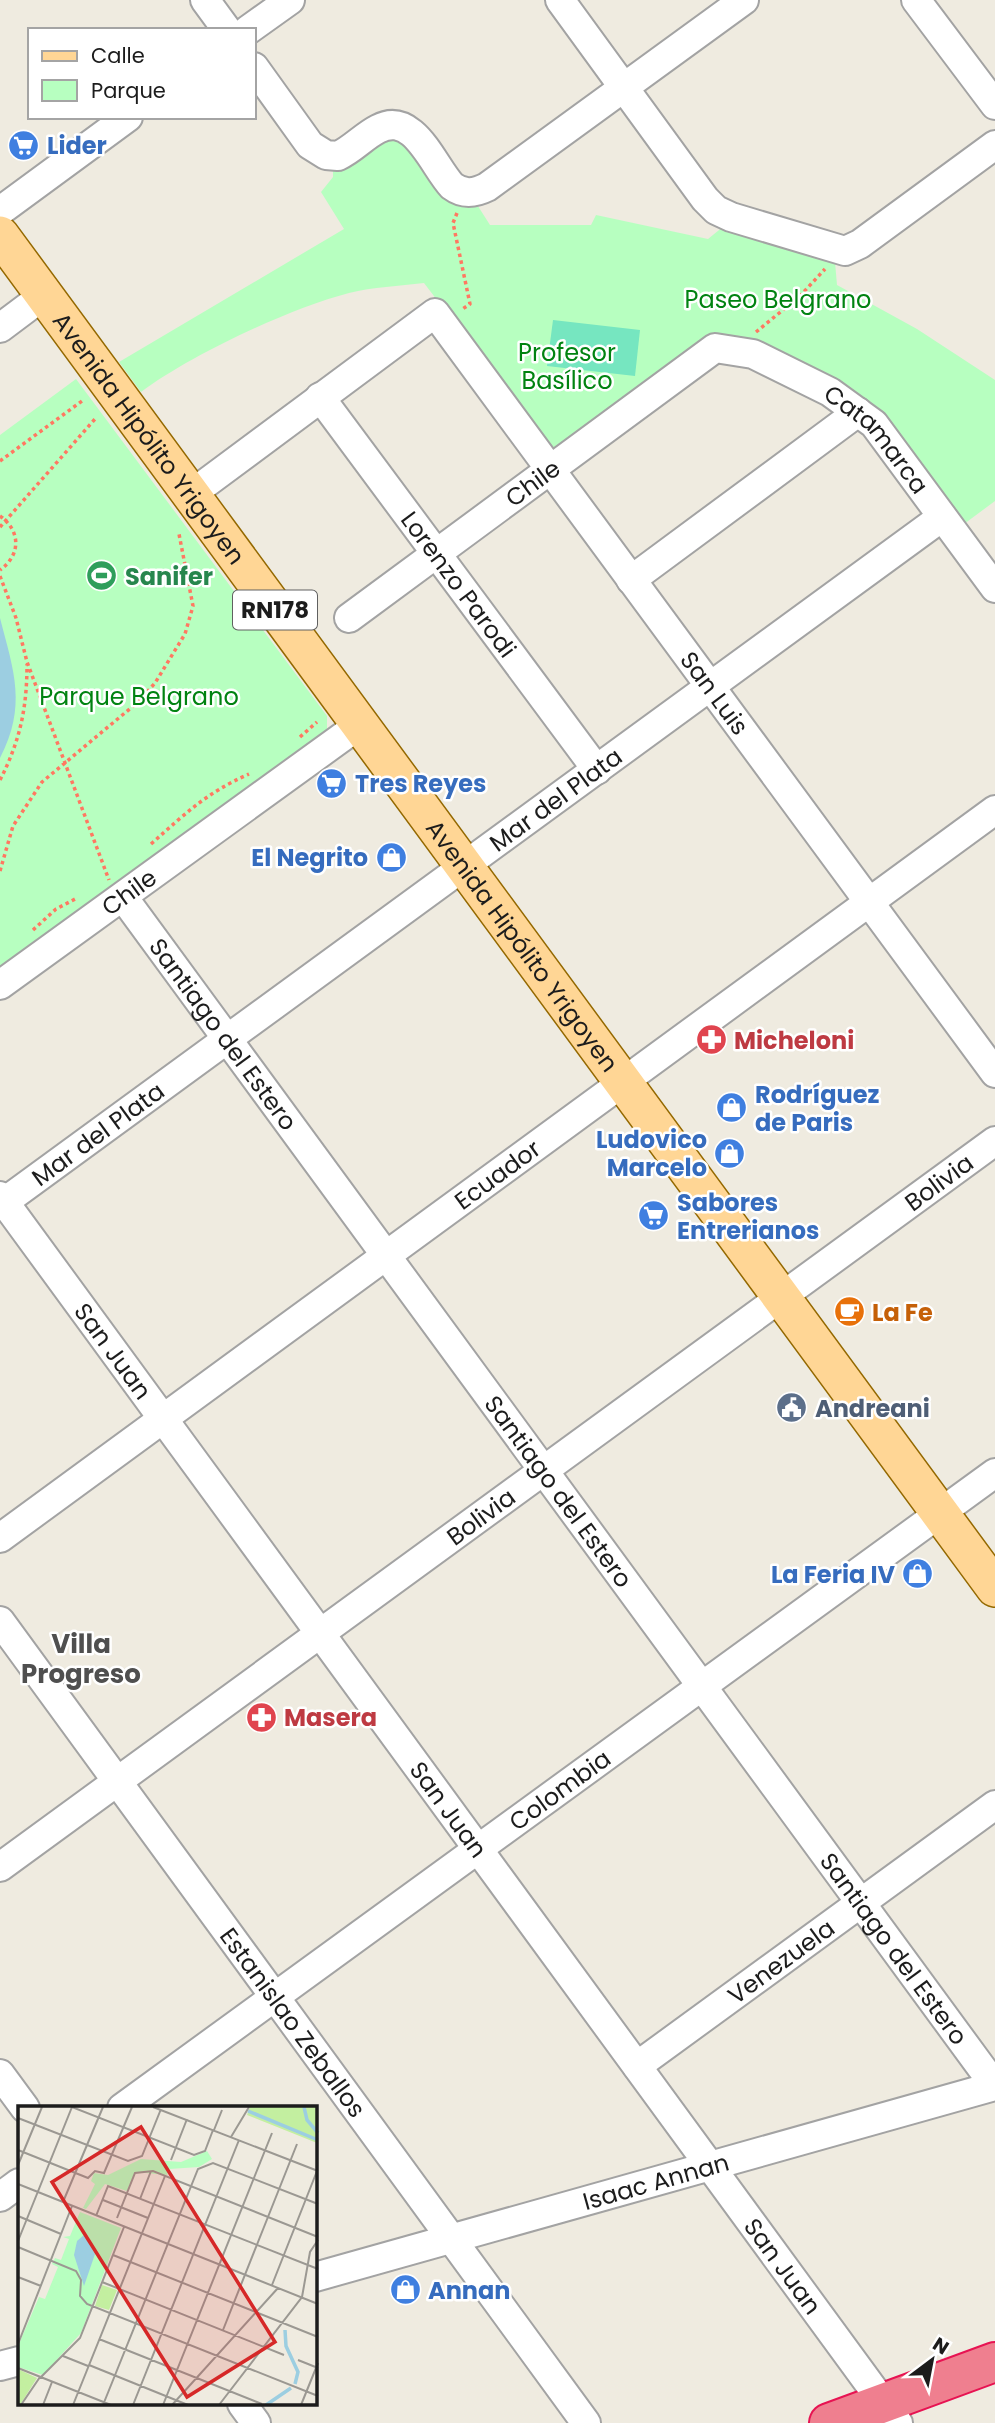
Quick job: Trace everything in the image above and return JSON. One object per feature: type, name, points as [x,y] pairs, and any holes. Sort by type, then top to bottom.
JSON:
[{"type":"highway","points":[[829,2423],[890,2413],[995,2362]]},
{"type":"main road","name":"Avenida Hipólito Yrigoyen","points":[[0,234],[995,1588]]},
{"type":"street","points":[[205,0],[226,28]]},
{"type":"street","points":[[251,28],[289,0]]},
{"type":"street","points":[[560,0],[716,210],[827,259],[860,244],[995,145]]},
{"type":"street","points":[[256,69],[310,145],[326,155],[347,152],[376,130],[395,125],[412,132],[447,180],[458,191],[467,192],[487,187],[744,0]]},
{"type":"street","points":[[916,0],[995,105]]},
{"type":"street","points":[[0,211],[125,119]]},
{"type":"street","points":[[0,328],[44,295]]},
{"type":"street","points":[[190,495],[320,397],[439,318]]},
{"type":"street","name":"San Luis","points":[[439,318],[995,1073]]},
{"type":"street","name":"Chile","points":[[349,618],[715,348]]},
{"type":"street","name":"Catamarca","points":[[715,348],[753,354],[830,392],[874,424],[995,588]]},
{"type":"street","name":"Lorenzo Parodi","points":[[320,397],[597,770]]},
{"type":"street","points":[[631,580],[858,412]]},
{"type":"street","name":"Mar del Plata","points":[[1,1201],[228,1040],[943,517]]},
{"type":"street","name":"Chile","points":[[0,985],[120,885],[359,725]]},
{"type":"street","name":"Ecuador","points":[[0,1538],[995,810]]},
{"type":"street","name":"Santiago del Estero","points":[[120,885],[228,1040],[995,2086]]},
{"type":"street","name":"Bolivia","points":[[0,1867],[995,1140]]},
{"type":"street","name":"San Juan","points":[[1,1201],[890,2413]]},
{"type":"street","name":"Colombia","points":[[125,2106],[995,1472]]},
{"type":"street","name":"Estanislao Zeballos","points":[[0,1621],[586,2423]]},
{"type":"street","name":"Venezuela","points":[[637,2066],[995,1805]]},
{"type":"street","points":[[0,2074],[24,2106]]},
{"type":"street","name":"Isaac Annan","points":[[317,2276],[995,2086]]},
{"type":"street","points":[[0,2197],[18,2184]]},
{"type":"street","points":[[0,2366],[18,2361]]},
{"type":"street","points":[[243,2406],[256,2423]]},
{"type":"path","points":[[439,318],[470,304],[453,223],[467,192]]},
{"type":"path","points":[[759,329],[800,296],[827,259]]},
{"type":"path","points":[[0,461],[82,401]]},
{"type":"path","points":[[0,527],[95,419]]},
{"type":"path","points":[[0,516],[14,531],[16,550],[13,558],[0,570]]},
{"type":"path","points":[[0,871],[13,826],[42,782],[138,702],[155,683],[185,634],[193,606],[179,534]]},
{"type":"path","points":[[0,576],[16,618],[27,662],[108,880],[120,885]]},
{"type":"path","points":[[0,780],[13,755],[26,709],[27,662]]},
{"type":"path","points":[[291,745],[317,722]]},
{"type":"path","points":[[145,850],[216,788],[255,771]]},
{"type":"green space","name":"Paseo Belgrano","points":[[398,136],[476,203],[490,225],[591,225],[596,215],[708,239],[724,226],[835,262],[837,285],[917,329],[995,380],[995,501],[964,524],[883,419],[723,337],[560,448],[550,448],[424,283],[358,291],[298,310],[186,363],[141,392],[119,362],[344,229],[321,192],[333,177],[333,167],[383,138]]},
{"type":"green space","name":"Profesor Basílico","points":[[553,320],[640,330],[635,376],[547,366]]},
{"type":"green space","name":"Parque Belgrano","points":[[76,379],[327,716],[327,732],[0,973],[0,435]]},
{"type":"water","points":[[0,618],[10,655],[16,705],[8,739],[0,758]]},
{"type":"place","name":"Lider","points":[[24,145]]},
{"type":"place","name":"Sanifer","points":[[102,576]]},
{"type":"place","name":"Tres Reyes","points":[[332,783]]},
{"type":"place","name":"El Negrito","points":[[391,857]]},
{"type":"place","name":"Micheloni","points":[[711,1040]]},
{"type":"place","name":"Rodríguez de Paris","points":[[732,1108]]},
{"type":"place","name":"Ludovico Marcelo","points":[[730,1153]]},
{"type":"place","name":"Sabores Entrerianos","points":[[654,1216]]},
{"type":"place","name":"La Fe","points":[[849,1312]]},
{"type":"place","name":"Andreani","points":[[792,1408]]},
{"type":"place","name":"La Feria IV","points":[[918,1574]]},
{"type":"place","name":"Masera","points":[[261,1717]]},
{"type":"place","name":"Annan","points":[[405,2290]]},
{"type":"district","name":"Villa Progreso","points":[[81,1659]]}]
